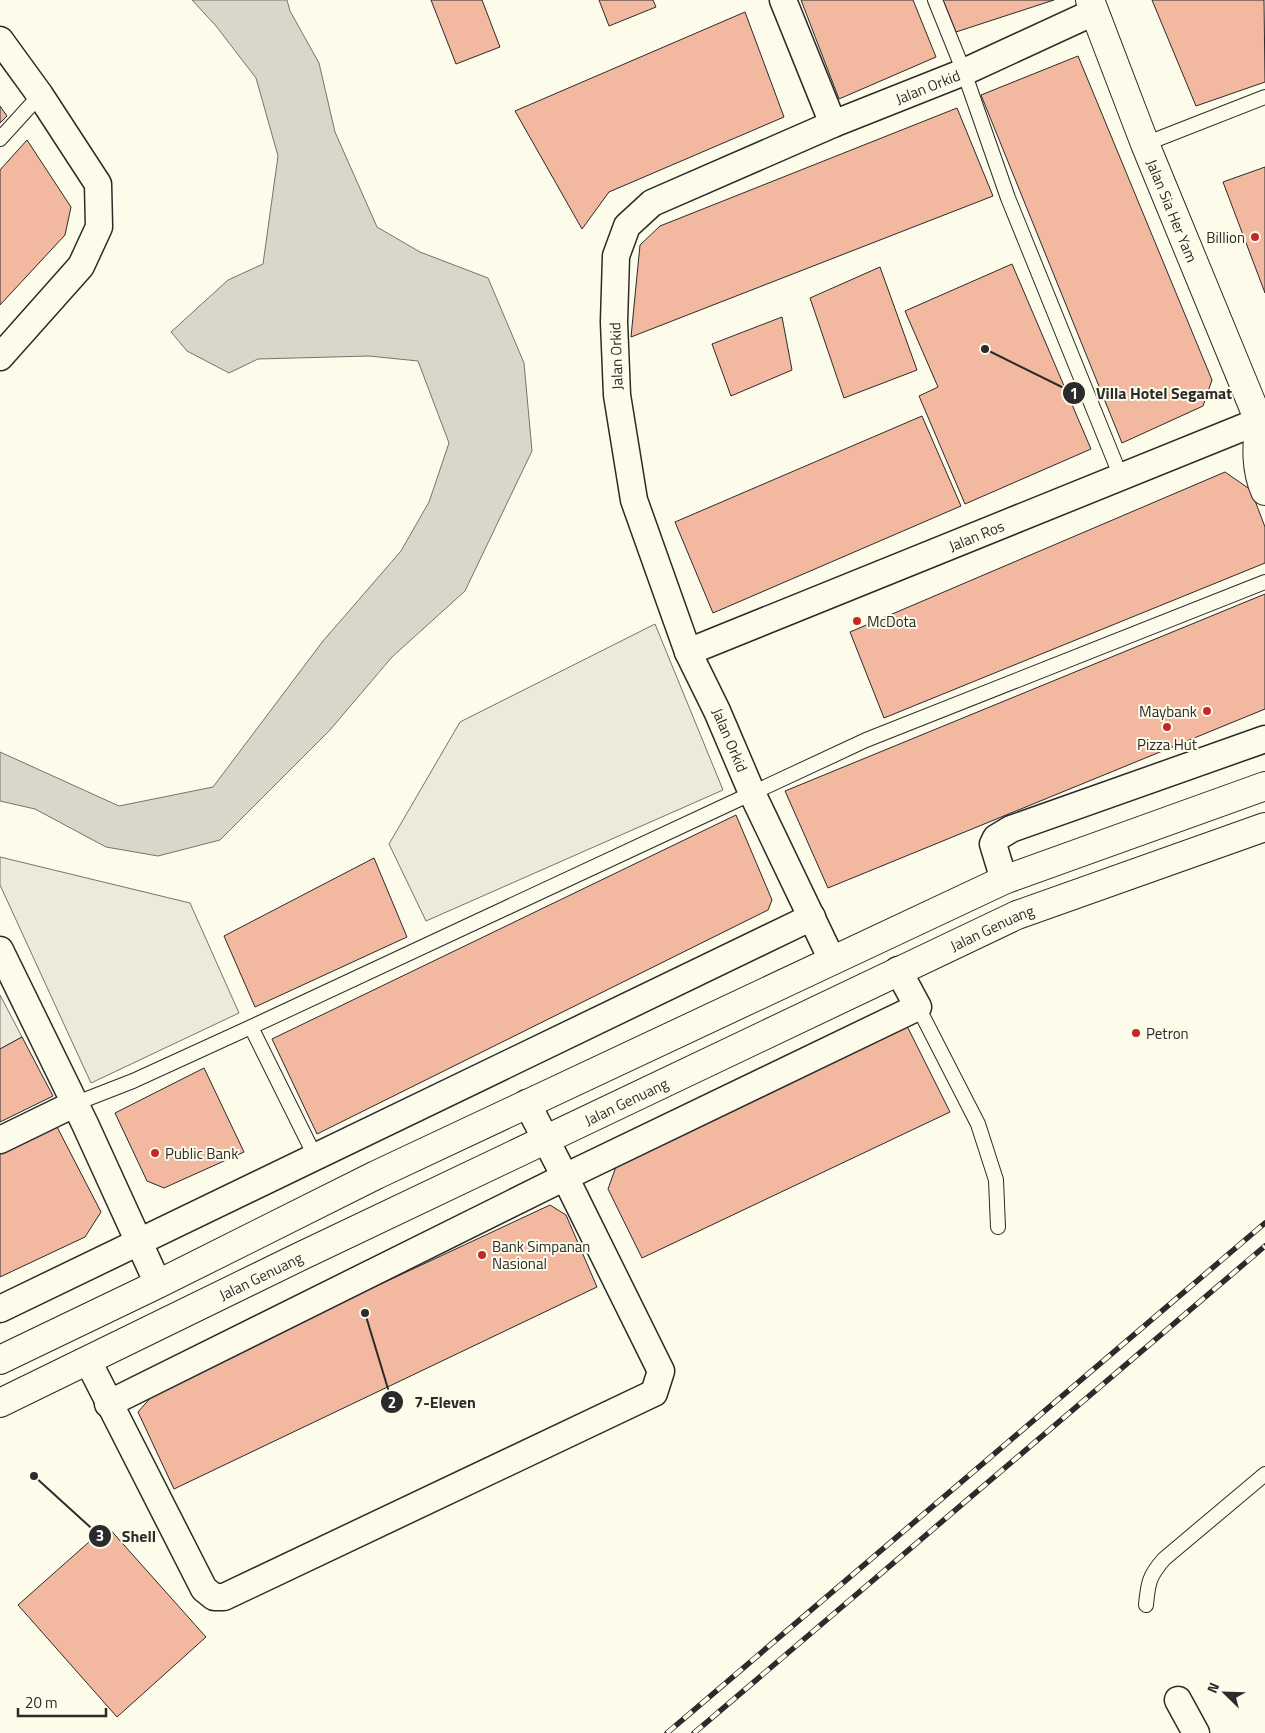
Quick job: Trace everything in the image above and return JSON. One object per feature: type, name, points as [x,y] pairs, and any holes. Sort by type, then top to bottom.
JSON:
[{"type":"main road","name":"Jalan Sia Her Yam","points":[[1092,6],[1145,144],[1263,422],[1256,454],[1260,480],[1265,491]]},
{"type":"main road","points":[[0,1360],[158,1284],[376,1175],[1004,880],[1265,786]]},
{"type":"main road","name":"Jalan Genuang","points":[[0,1403],[299,1257],[898,970],[1017,915],[1265,827]]},
{"type":"street","points":[[783,0],[833,124]]},
{"type":"street","name":"Jalan Orkid","points":[[832,960],[752,792],[717,710],[688,652],[634,500],[617,395],[614,322],[616,256],[627,226],[652,202],[833,124],[964,72],[1092,6]]},
{"type":"street","points":[[0,40],[40,95],[98,184],[99,227],[81,266],[0,357]]},
{"type":"street","name":"Jalan Ros","points":[[688,652],[1121,477],[1263,422]]},
{"type":"street","points":[[1004,880],[993,844],[996,838],[1011,829],[1265,739]]},
{"type":"street","points":[[0,1309],[812,917]]},
{"type":"street","points":[[0,950],[158,1284]]},
{"type":"street","points":[[108,1404],[565,1177],[918,1008],[898,970]]},
{"type":"street","points":[[88,1361],[108,1404],[204,1589],[214,1597],[224,1597],[654,1393],[661,1371],[527,1103]]},
{"type":"street","points":[[0,1140],[74,1104]]},
{"type":"street","points":[[1178,1700],[1196,1733]]},
{"type":"lane","points":[[935,0],[964,72],[1008,198],[1121,477]]},
{"type":"lane","points":[[0,139],[40,95]]},
{"type":"lane","points":[[1145,144],[1265,97]]},
{"type":"lane","points":[[74,1104],[133,1081],[251,1027],[866,740],[1265,582]]},
{"type":"lane","points":[[918,1008],[978,1124],[996,1180],[998,1227]]},
{"type":"lane","points":[[251,1027],[315,1156]]},
{"type":"lane","points":[[1146,1605],[1148,1588],[1153,1572],[1164,1559],[1265,1474]]},
{"type":"shaded area","points":[[192,0],[287,0],[290,11],[319,63],[335,132],[377,227],[420,252],[488,278],[524,363],[532,451],[465,591],[392,657],[330,730],[220,840],[158,856],[106,847],[35,809],[0,801],[0,752],[119,806],[213,787],[323,641],[401,551],[429,502],[449,443],[418,361],[369,356],[258,359],[229,373],[187,351],[171,332],[228,280],[263,264],[278,156],[256,78],[216,26]]},
{"type":"shaded area","points":[[655,624],[723,790],[426,921],[389,844],[460,722]]},
{"type":"shaded area","points":[[0,857],[190,903],[239,1013],[91,1083],[0,885]]},
{"type":"shaded area","points":[[0,995],[22,1037],[0,1049]]},
{"type":"building","points":[[431,0],[482,0],[500,47],[456,64]]},
{"type":"building","points":[[599,0],[653,0],[656,7],[609,26]]},
{"type":"building","points":[[801,0],[913,0],[936,57],[839,99]]},
{"type":"building","points":[[943,0],[1054,0],[956,32]]},
{"type":"building","points":[[1152,0],[1264,0],[1265,82],[1196,106]]},
{"type":"building","points":[[745,12],[784,117],[609,192],[582,229],[515,111]]},
{"type":"building","points":[[1078,56],[1212,380],[1203,406],[1122,443],[981,95]]},
{"type":"building","points":[[0,106],[7,116],[0,123]]},
{"type":"building","points":[[957,108],[993,196],[631,337],[640,245],[660,226]]},
{"type":"building","points":[[27,140],[71,207],[65,235],[0,305],[0,170]]},
{"type":"building","name":"Billion","points":[[1265,167],[1265,293],[1223,182]]},
{"type":"building","points":[[1012,264],[1091,449],[965,504],[919,396],[938,387],[905,311]]},
{"type":"building","points":[[880,267],[917,370],[844,398],[810,298]]},
{"type":"building","points":[[782,317],[792,370],[731,396],[712,344]]},
{"type":"building","points":[[922,416],[961,506],[713,613],[675,522]]},
{"type":"building","points":[[1225,472],[1251,490],[1265,527],[1265,563],[884,718],[850,632]]},
{"type":"building","points":[[1265,594],[1265,709],[828,888],[785,791]]},
{"type":"building","points":[[736,815],[772,900],[768,910],[317,1134],[272,1039]]},
{"type":"building","points":[[374,858],[407,937],[255,1007],[224,936]]},
{"type":"building","points":[[906,1024],[950,1112],[642,1258],[608,1189],[618,1161]]},
{"type":"building","points":[[22,1037],[53,1096],[0,1122],[0,1049]]},
{"type":"building","points":[[204,1068],[244,1152],[164,1188],[147,1181],[115,1113]]},
{"type":"building","points":[[56,1125],[101,1212],[85,1237],[0,1277],[0,1152]]},
{"type":"building","points":[[550,1205],[566,1215],[597,1287],[174,1489],[138,1412],[160,1387]]},
{"type":"building","points":[[107,1526],[206,1637],[117,1717],[18,1605]]},
{"type":"railway","points":[[667,1733],[1265,1223]]},
{"type":"railway","points":[[694,1733],[1265,1246]]},
{"type":"place","name":"Billion","points":[[1255,237]]},
{"type":"place","name":"Villa Hotel Segamat","points":[[985,349]]},
{"type":"place","name":"McDota","points":[[857,621]]},
{"type":"place","name":"Maybank","points":[[1207,711]]},
{"type":"place","name":"Pizza Hut","points":[[1167,727]]},
{"type":"place","name":"Petron","points":[[1136,1033]]},
{"type":"place","name":"Public Bank","points":[[155,1153]]},
{"type":"place","name":"Bank Simpanan Nasional","points":[[482,1255]]},
{"type":"place","name":"7-Eleven","points":[[365,1313]]},
{"type":"place","name":"Shell","points":[[34,1476]]}]
